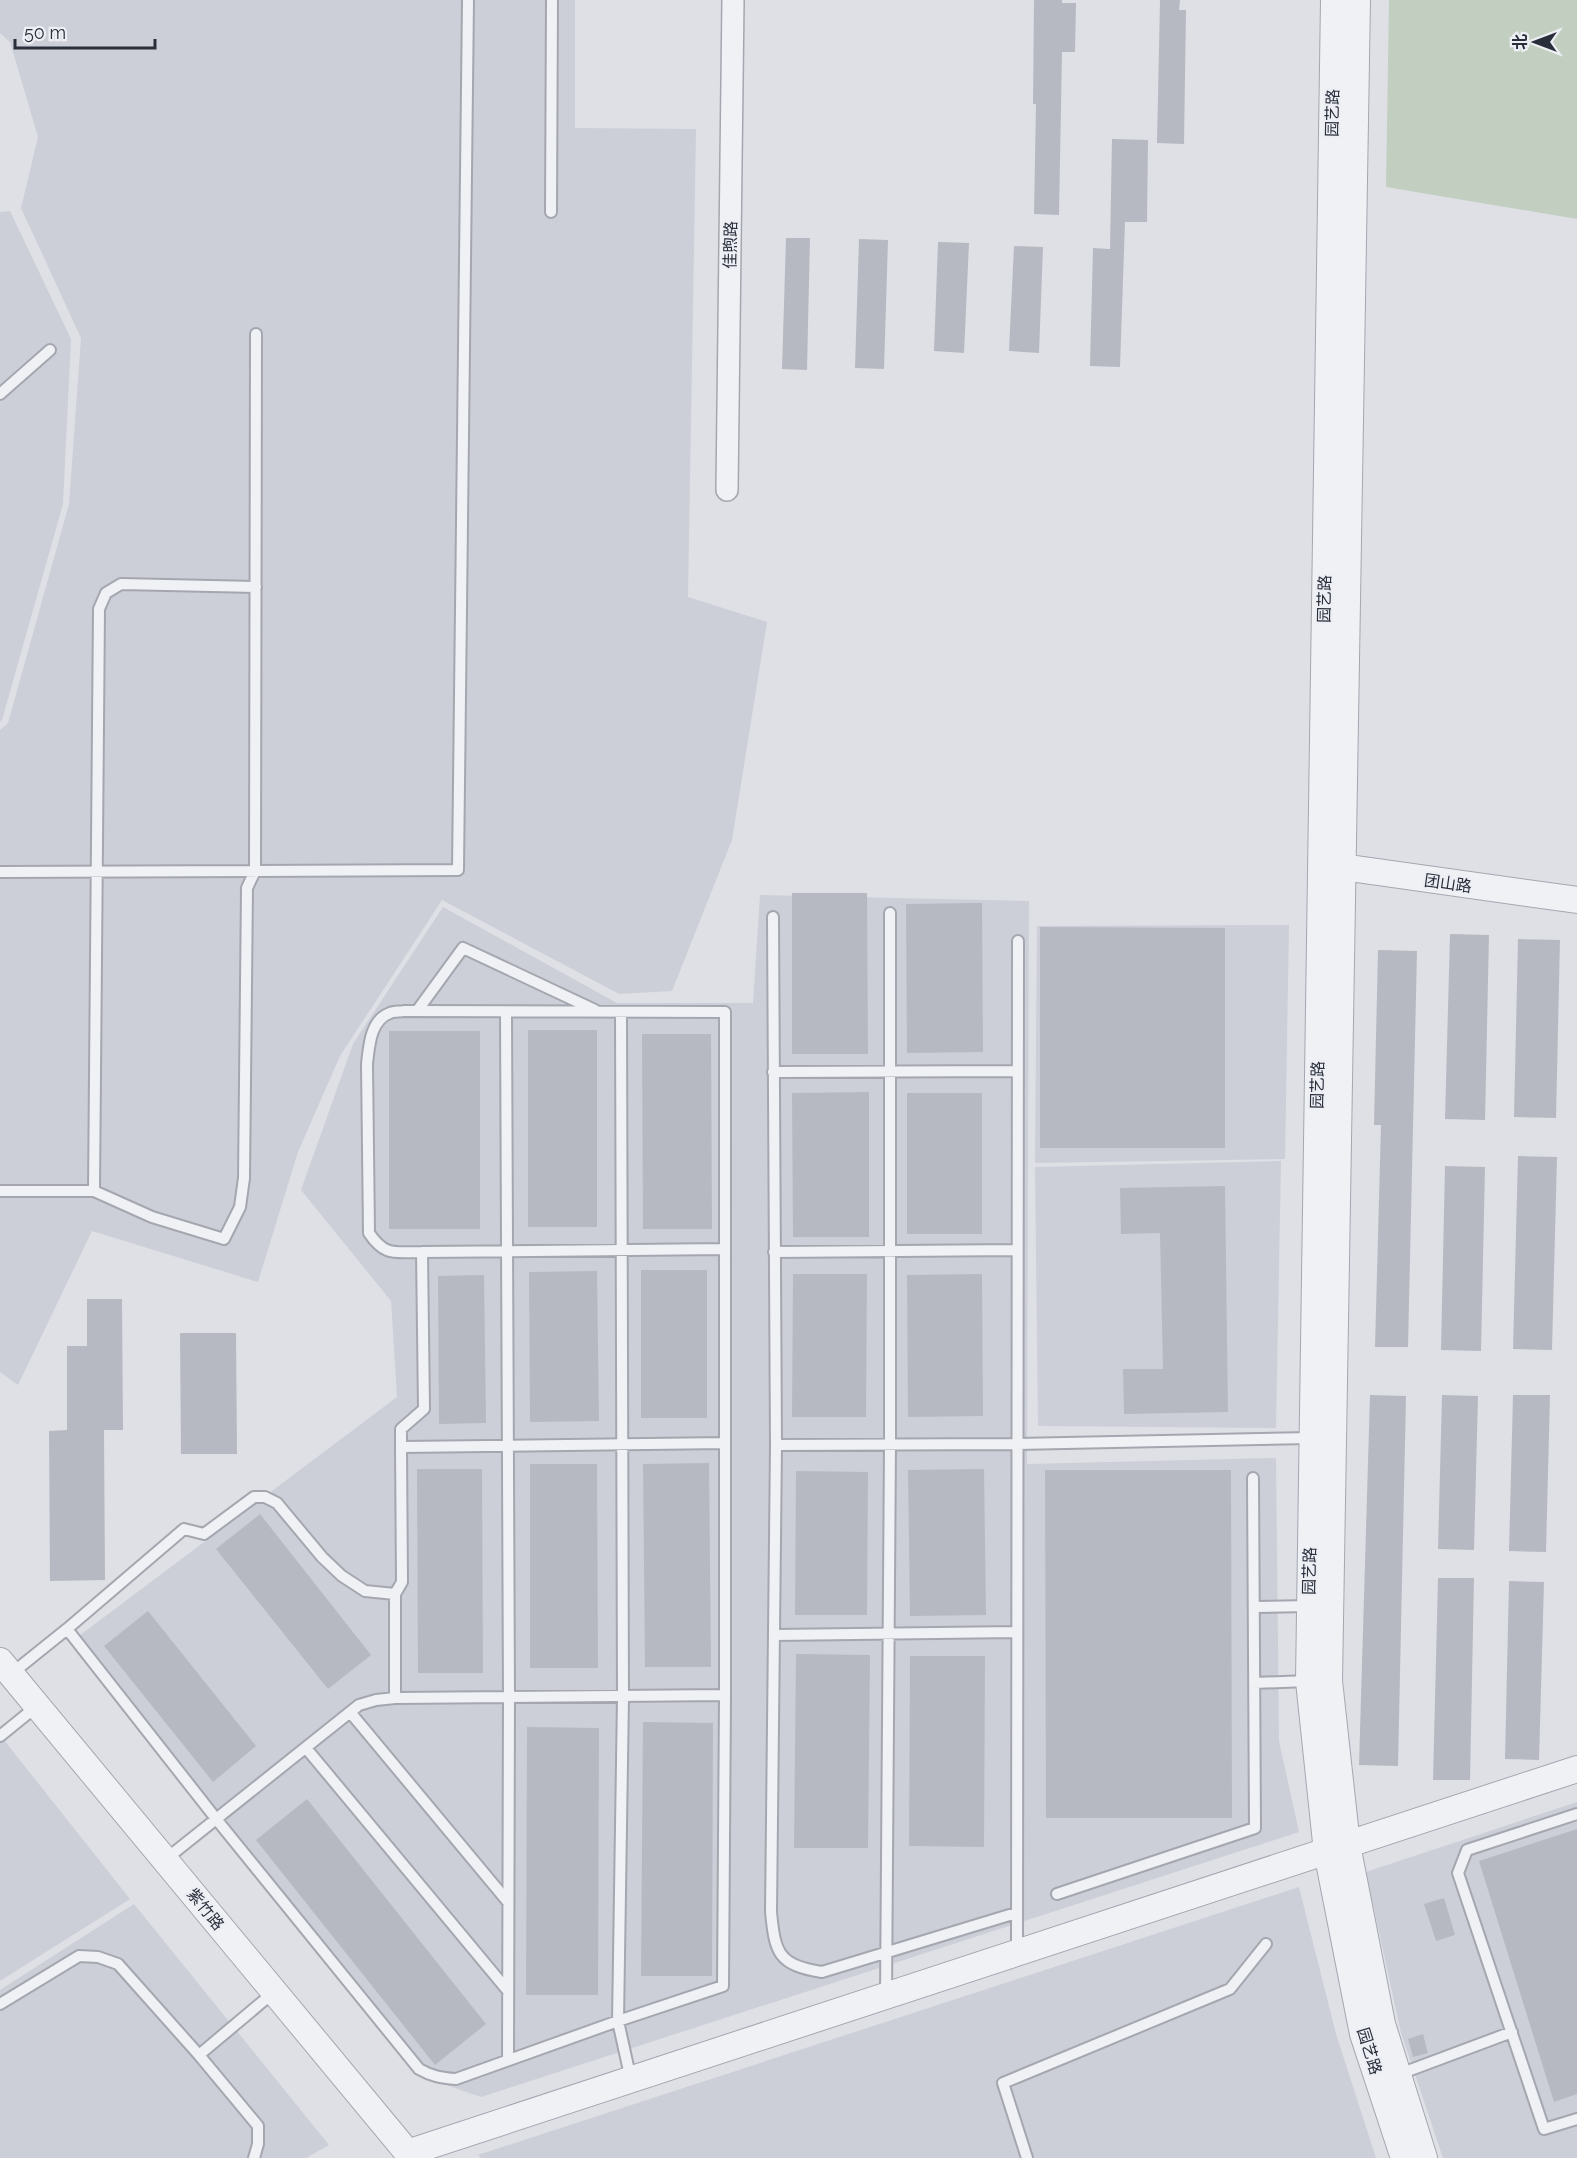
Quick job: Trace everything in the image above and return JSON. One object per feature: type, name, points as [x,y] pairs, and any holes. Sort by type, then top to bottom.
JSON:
[{"type":"street","name":"佳煦路","points":[[727,490],[733,0]]},
{"type":"street","name":"园艺路","points":[[1334,0],[1329,1682],[1337,1848],[1382,2024],[1424,2158]]},
{"type":"street","name":"园艺路","points":[[1357,0],[1332,866],[1311,1438],[1309,1681],[1337,1848],[1363,2034],[1404,2158]]},
{"type":"street","name":"团山路","points":[[1332,866],[1577,900]]},
{"type":"street","name":"紫竹路","points":[[5,1667],[410,2156]]},
{"type":"street","points":[[410,2156],[1577,1769]]},
{"type":"lane","points":[[0,872],[458,870],[468,0]]},
{"type":"lane","points":[[550,213],[552,0]]},
{"type":"lane","points":[[0,1191],[94,1191],[152,1217],[224,1239],[240,1206],[244,1178],[247,888],[255,871],[256,334]]},
{"type":"lane","points":[[0,394],[50,350]]},
{"type":"lane","points":[[94,1191],[99,609],[106,593],[121,584],[256,587]]},
{"type":"lane","points":[[886,1997],[890,1445],[890,913]]},
{"type":"lane","points":[[772,917],[776,1445],[771,1912],[774,1940],[783,1959],[802,1969],[822,1972],[1016,1913]]},
{"type":"lane","points":[[1017,1954],[1018,941]]},
{"type":"lane","points":[[417,1011],[463,948],[598,1012]]},
{"type":"lane","points":[[67,1629],[217,1820],[419,2069],[440,2078],[456,2079],[618,2020],[723,1986],[725,1695],[725,1249],[725,1012],[417,1011],[388,1013],[375,1027],[369,1042],[367,1064],[369,1233],[377,1246],[390,1252],[725,1249]]},
{"type":"lane","points":[[506,1012],[508,2060]]},
{"type":"lane","points":[[621,1012],[623,1697],[618,2020],[631,2081]]},
{"type":"lane","points":[[773,1072],[1018,1071]]},
{"type":"lane","points":[[774,1252],[1017,1250]]},
{"type":"lane","points":[[395,1698],[395,1594],[402,1582],[401,1429],[424,1408],[422,1252]]},
{"type":"lane","points":[[776,1445],[1017,1444],[1311,1438]]},
{"type":"lane","points":[[400,1447],[725,1443]]},
{"type":"lane","points":[[1057,1894],[1255,1828],[1253,1478]]},
{"type":"lane","points":[[5,1667],[67,1629],[183,1529],[204,1534],[254,1497],[265,1497],[277,1503],[322,1557],[342,1576],[365,1591],[395,1594]]},
{"type":"lane","points":[[1254,1607],[1309,1606]]},
{"type":"lane","points":[[774,1635],[1017,1632]]},
{"type":"lane","points":[[1254,1683],[1309,1681]]},
{"type":"lane","points":[[165,1860],[359,1705],[395,1698],[725,1695]]},
{"type":"lane","points":[[0,1736],[37,1706]]},
{"type":"lane","points":[[350,1712],[508,1902]]},
{"type":"lane","points":[[306,1748],[508,1991]]},
{"type":"lane","points":[[1577,1814],[1467,1850],[1458,1873],[1544,2129],[1577,2119]]},
{"type":"lane","points":[[1027,2158],[1004,2082],[1230,1989],[1266,1944]]},
{"type":"lane","points":[[0,2004],[79,1956],[98,1957],[118,1964],[258,2126],[258,2144],[254,2158]]},
{"type":"lane","points":[[199,2055],[274,1991]]},
{"type":"lane","points":[[1397,2075],[1512,2032]]},
{"type":"shaded area","points":[[0,0],[575,0],[575,128],[696,129],[688,597],[767,622],[732,840],[672,991],[619,994],[442,900],[340,1056],[298,1152],[258,1282],[92,1231],[18,1385],[0,1372],[0,730],[8,723],[69,504],[81,338],[21,208],[38,137],[10,42],[0,33]]},
{"type":"shaded area","points":[[10,211],[71,339],[63,504],[0,722],[0,212]]},
{"type":"shaded area","points":[[760,895],[1029,901],[1027,1464],[1276,1458],[1279,1741],[1299,1832],[481,2097],[423,2077],[75,1639],[397,1397],[391,1301],[301,1190],[353,1044],[443,907],[617,1003],[753,1003]]},
{"type":"shaded area","points":[[1289,925],[1285,1159],[1035,1163],[1037,926]]},
{"type":"shaded area","points":[[1281,1161],[1276,1428],[1038,1426],[1035,1167]]},
{"type":"shaded area","points":[[0,1735],[130,1899],[0,1981]]},
{"type":"shaded area","points":[[1577,1802],[1577,2158],[1443,2158],[1401,2033],[1366,1872]]},
{"type":"shaded area","points":[[1299,1887],[1336,2034],[1376,2158],[481,2158],[478,2155]]},
{"type":"shaded area","points":[[134,1904],[329,2145],[306,2158],[0,2158],[0,1990]]},
{"type":"green space","points":[[1389,0],[1577,0],[1577,219],[1386,187]]},
{"type":"building","points":[[1034,0],[1062,0],[1062,3],[1076,3],[1075,52],[1062,52],[1059,215],[1034,214],[1036,104],[1033,104]]},
{"type":"building","points":[[1160,0],[1180,0],[1179,10],[1186,10],[1184,144],[1157,143]]},
{"type":"building","points":[[1112,139],[1148,140],[1147,222],[1125,222],[1120,367],[1090,366],[1093,248],[1110,249]]},
{"type":"building","points":[[786,238],[810,238],[807,370],[782,369]]},
{"type":"building","points":[[859,239],[888,240],[884,369],[855,368]]},
{"type":"building","points":[[938,242],[969,243],[964,353],[934,351]]},
{"type":"building","points":[[1014,246],[1043,247],[1039,353],[1009,351]]},
{"type":"building","points":[[792,893],[867,893],[868,1054],[792,1054]]},
{"type":"building","points":[[982,903],[983,1052],[907,1053],[906,904]]},
{"type":"building","points":[[1040,927],[1225,928],[1225,1148],[1040,1148]]},
{"type":"building","points":[[1450,934],[1489,935],[1485,1120],[1445,1119]]},
{"type":"building","points":[[1518,939],[1560,940],[1556,1118],[1514,1117]]},
{"type":"building","points":[[1378,950],[1417,951],[1408,1347],[1375,1347],[1381,1125],[1374,1125]]},
{"type":"building","points":[[528,1030],[597,1030],[597,1227],[528,1227]]},
{"type":"building","points":[[389,1031],[480,1031],[480,1229],[389,1229]]},
{"type":"building","points":[[642,1034],[711,1034],[712,1229],[643,1229]]},
{"type":"building","points":[[869,1092],[869,1237],[793,1237],[792,1093]]},
{"type":"building","points":[[907,1093],[982,1093],[982,1234],[907,1234]]},
{"type":"building","points":[[1518,1156],[1557,1157],[1552,1350],[1513,1349]]},
{"type":"building","points":[[1445,1166],[1485,1167],[1481,1351],[1441,1350]]},
{"type":"building","points":[[1225,1186],[1228,1412],[1124,1414],[1123,1369],[1163,1369],[1160,1233],[1121,1234],[1120,1188]]},
{"type":"building","points":[[641,1270],[707,1270],[707,1418],[641,1418]]},
{"type":"building","points":[[597,1271],[599,1421],[530,1422],[529,1272]]},
{"type":"building","points":[[793,1274],[867,1274],[866,1417],[792,1417]]},
{"type":"building","points":[[982,1274],[983,1416],[908,1417],[907,1275]]},
{"type":"building","points":[[484,1275],[486,1423],[439,1424],[438,1276]]},
{"type":"building","points":[[87,1299],[122,1299],[123,1430],[104,1430],[105,1580],[50,1581],[49,1431],[67,1430],[67,1346],[87,1346]]},
{"type":"building","points":[[180,1333],[236,1333],[237,1454],[181,1454]]},
{"type":"building","points":[[1370,1395],[1406,1396],[1398,1766],[1359,1765]]},
{"type":"building","points":[[1442,1395],[1478,1396],[1474,1550],[1438,1549]]},
{"type":"building","points":[[1513,1395],[1550,1395],[1546,1552],[1509,1551]]},
{"type":"building","points":[[709,1463],[711,1667],[645,1667],[643,1464]]},
{"type":"building","points":[[530,1464],[597,1464],[598,1668],[530,1668]]},
{"type":"building","points":[[417,1469],[482,1469],[483,1673],[418,1673]]},
{"type":"building","points":[[984,1469],[986,1615],[910,1616],[908,1470]]},
{"type":"building","points":[[1045,1470],[1231,1470],[1232,1818],[1046,1818]]},
{"type":"building","points":[[796,1471],[868,1472],[867,1615],[795,1615]]},
{"type":"building","points":[[260,1514],[371,1655],[328,1689],[216,1549]]},
{"type":"building","points":[[1438,1578],[1474,1578],[1470,1780],[1433,1780]]},
{"type":"building","points":[[1509,1581],[1544,1582],[1539,1760],[1505,1759]]},
{"type":"building","points":[[148,1611],[256,1746],[213,1782],[104,1646]]},
{"type":"building","points":[[796,1654],[870,1655],[868,1848],[794,1848]]},
{"type":"building","points":[[910,1656],[985,1656],[984,1847],[909,1846]]},
{"type":"building","points":[[643,1722],[713,1723],[712,1976],[641,1976]]},
{"type":"building","points":[[527,1727],[599,1728],[598,1995],[526,1995]]},
{"type":"building","points":[[307,1799],[486,2024],[435,2065],[256,1840]]},
{"type":"building","points":[[1577,1829],[1577,2094],[1554,2102],[1479,1861]]},
{"type":"building","points":[[1444,1898],[1455,1935],[1436,1941],[1424,1904]]},
{"type":"building","points":[[1423,2034],[1428,2053],[1413,2057],[1408,2039]]}]
